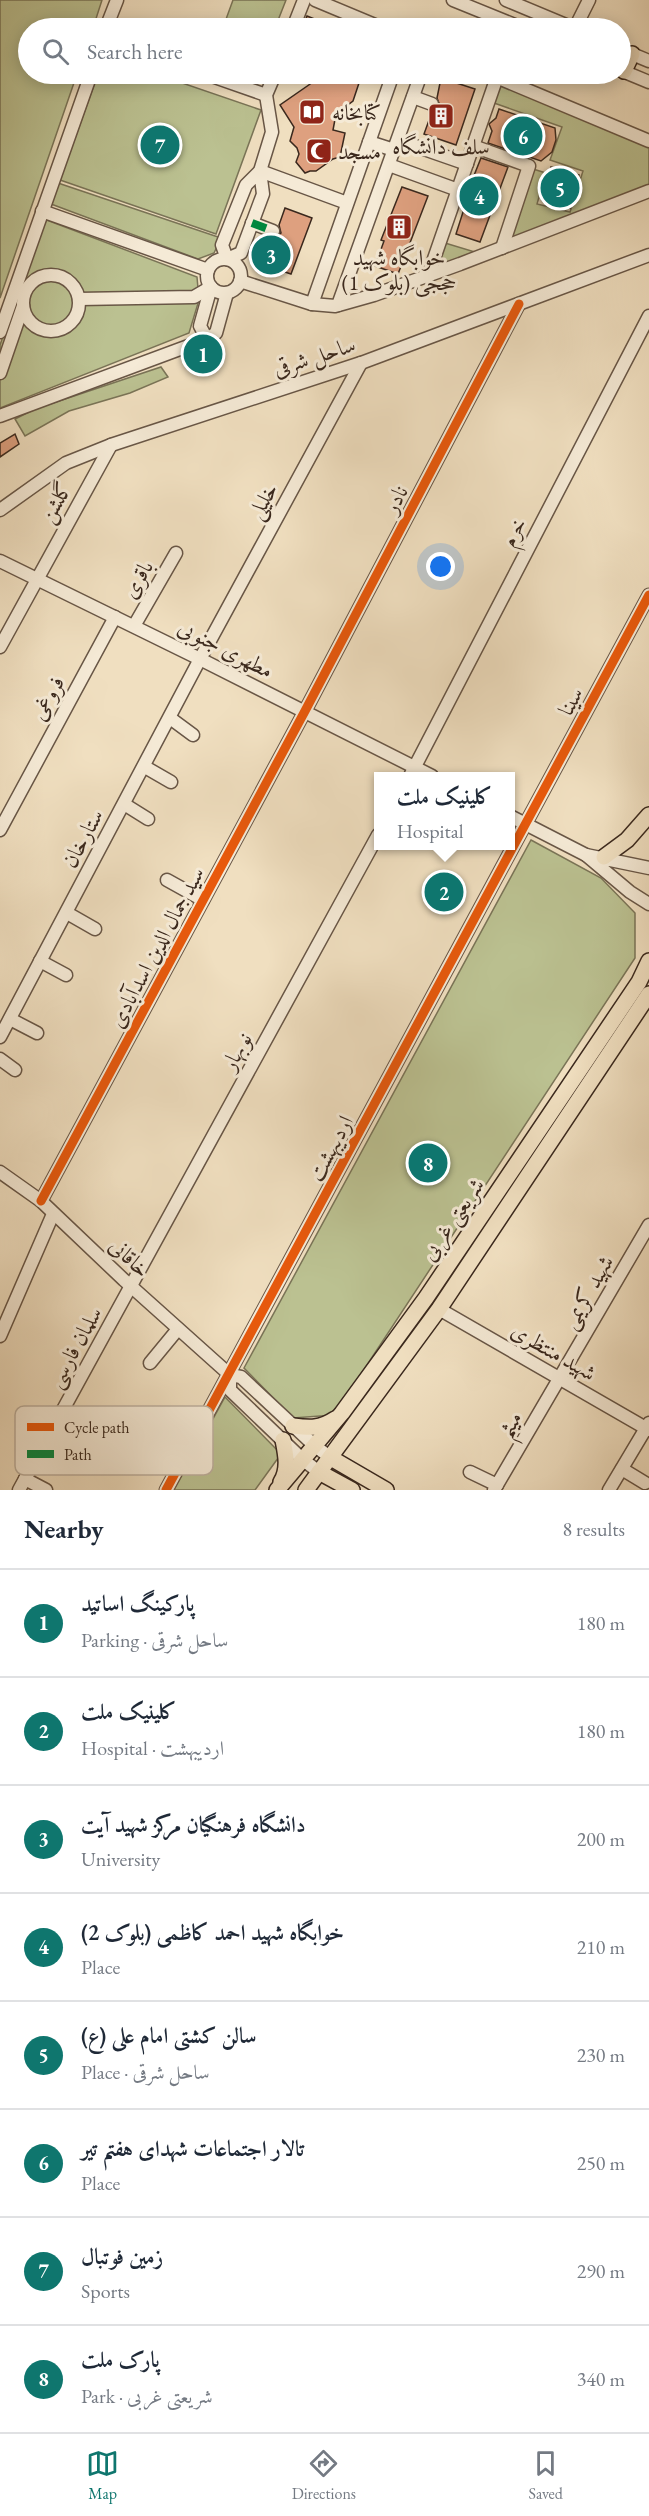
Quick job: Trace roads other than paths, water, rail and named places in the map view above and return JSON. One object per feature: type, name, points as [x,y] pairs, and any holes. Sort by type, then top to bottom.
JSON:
[{"type":"main road","points":[[604,857],[627,840],[649,815]]},
{"type":"main road","name":"شریعتی غربی","points":[[277,1490],[342,1413],[426,1299],[639,982],[649,961]]},
{"type":"main road","name":"شریعتی غربی","points":[[306,1490],[439,1309],[649,994]]},
{"type":"main road","points":[[293,1426],[312,1429],[325,1426],[342,1413]]},
{"type":"main road","points":[[277,1490],[285,1475],[287,1461],[284,1440]]},
{"type":"main road","points":[[331,1458],[386,1490]]},
{"type":"main road","points":[[319,1472],[352,1490]]},
{"type":"street","points":[[110,18],[117,0]]},
{"type":"street","points":[[297,18],[304,0]]},
{"type":"street","points":[[315,0],[358,18]]},
{"type":"street","points":[[453,0],[497,18]]},
{"type":"street","points":[[506,0],[550,18]]},
{"type":"street","points":[[579,18],[589,0]]},
{"type":"street","points":[[631,53],[649,61]]},
{"type":"street","points":[[631,74],[649,82]]},
{"type":"street","points":[[0,332],[87,84]]},
{"type":"street","points":[[235,84],[266,95]]},
{"type":"street","points":[[207,339],[200,326],[211,287],[208,270],[216,262],[241,253],[263,194],[260,171],[272,132],[266,95],[271,84]]},
{"type":"street","points":[[312,303],[389,84]]},
{"type":"street","points":[[338,305],[418,84]]},
{"type":"street","points":[[428,276],[473,146],[490,84]]},
{"type":"street","points":[[514,84],[649,141]]},
{"type":"street","points":[[413,97],[432,104]]},
{"type":"street","points":[[369,142],[396,145],[467,164]]},
{"type":"street","points":[[473,146],[529,166],[502,248]]},
{"type":"street","points":[[389,165],[458,190]]},
{"type":"street","points":[[260,171],[347,203]]},
{"type":"street","points":[[211,287],[221,293],[227,293],[235,289],[240,281],[240,270],[237,265],[227,259],[222,245],[246,185],[260,171]]},
{"type":"street","points":[[240,281],[312,303],[338,305],[428,276],[649,190]]},
{"type":"street","points":[[42,211],[208,270]]},
{"type":"street","points":[[252,222],[273,231]]},
{"type":"street","name":"ساحل شرقی","points":[[0,510],[66,463],[111,445],[361,363],[649,255]]},
{"type":"street","points":[[0,373],[28,287],[43,276],[62,277],[76,290],[79,299],[76,317],[63,329],[55,332],[37,328],[30,322],[23,305]]},
{"type":"street","points":[[79,299],[194,297],[211,287]]},
{"type":"street","points":[[0,416],[207,339],[216,333],[227,293]]},
{"type":"street","name":"نادر","points":[[305,711],[519,304]]},
{"type":"street","name":"خرم","points":[[412,772],[649,316]]},
{"type":"street","name":"خلیلی","points":[[200,659],[361,363]]},
{"type":"street","name":"گلشن","points":[[0,647],[111,445]]},
{"type":"street","name":"باقری","points":[[134,626],[176,553]]},
{"type":"street","name":"مطهری جنوبی","points":[[0,561],[305,711],[412,772]]},
{"type":"street","name":"سینا","points":[[526,825],[649,596]]},
{"type":"street","name":"فروغی","points":[[0,830],[114,617]]},
{"type":"street","name":"ستارخان","points":[[0,1037],[200,659]]},
{"type":"street","name":"سید جمال الدین اسدآبادی","points":[[41,1201],[305,711]]},
{"type":"street","points":[[170,718],[194,735]]},
{"type":"street","points":[[145,766],[171,782]]},
{"type":"street","points":[[124,804],[148,819]]},
{"type":"street","points":[[515,819],[586,855],[630,892],[649,904]]},
{"type":"street","name":"اردیبهشت","points":[[515,845],[526,825]]},
{"type":"street","name":"نوبهار","points":[[132,1287],[374,842]]},
{"type":"street","name":"اردیبهشت","points":[[213,1406],[513,850]]},
{"type":"street","points":[[586,855],[649,868]]},
{"type":"street","points":[[166,880],[203,900]]},
{"type":"street","points":[[66,913],[94,929]]},
{"type":"street","points":[[40,961],[66,975]]},
{"type":"street","points":[[10,1019],[38,1033]]},
{"type":"street","points":[[0,1059],[15,1070]]},
{"type":"street","name":"خاقانی","points":[[0,1172],[41,1201],[178,1329],[230,1375],[241,1377],[331,1458]]},
{"type":"street","points":[[0,1336],[53,1214]]},
{"type":"street","name":"شهید کریمی","points":[[561,1379],[649,1225]]},
{"type":"street","name":"سلمان فارسی","points":[[65,1406],[132,1287]]},
{"type":"street","name":"شهید منتظری","points":[[439,1309],[648,1427]]},
{"type":"street","points":[[150,1363],[178,1329]]},
{"type":"street","name":"خاقانی","points":[[230,1375],[230,1390],[302,1459],[319,1472]]},
{"type":"street","name":"میثم","points":[[496,1488],[561,1379]]},
{"type":"street","points":[[609,1490],[648,1427]]},
{"type":"street","points":[[622,1469],[645,1484]]},
{"type":"street","points":[[470,1472],[496,1488]]},
{"type":"street","name":"اردیبهشت","points":[[166,1490],[174,1475]]},
{"type":"street","points":[[22,1484],[46,1490]]},
{"type":"place","name":"کتابخانه","points":[[312,112]]},
{"type":"place","name":"سلف دانشگاه","points":[[441,116]]},
{"type":"place","name":"تالار اجتماعات شهدای هفتم تیر","points":[[523,136]]},
{"type":"place","name":"زمین فوتبال","points":[[160,145]]},
{"type":"place","name":"مسجد","points":[[319,151]]},
{"type":"place","name":"سالن کشتی امام علی (ع)","points":[[560,188]]},
{"type":"place","name":"خوابگاه شهید احمد کاظمی (بلوک 2)","points":[[479,196]]},
{"type":"place","name":"خوابگاه شهید حججی (بلوک 1)","points":[[399,227]]},
{"type":"place","name":"دانشگاه فرهنگیان مرکز شهید آیت","points":[[271,255]]},
{"type":"place","name":"پارکینگ اساتید","points":[[203,354]]},
{"type":"place","name":"کلینیک ملت","points":[[444,892]]},
{"type":"place","name":"پارک ملت","points":[[428,1163]]}]
